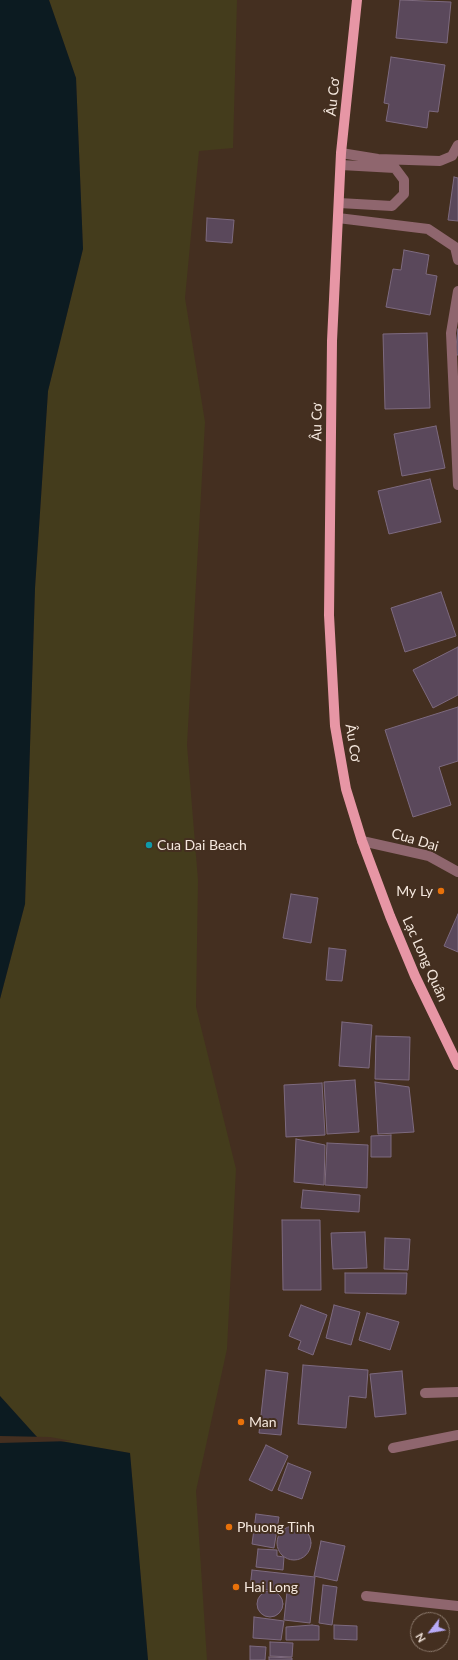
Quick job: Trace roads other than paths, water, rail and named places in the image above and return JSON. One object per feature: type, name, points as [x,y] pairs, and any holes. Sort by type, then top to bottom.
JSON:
[{"type":"main road","name":"Âu Cơ","points":[[357,0],[341,165],[332,341],[329,615],[335,726],[346,789],[362,841]]},
{"type":"main road","name":"Lạc Long Quân","points":[[362,841],[415,976],[458,1065]]},
{"type":"street","points":[[342,153],[378,159],[440,161],[452,156],[458,145]]},
{"type":"street","points":[[339,203],[392,206],[404,194],[404,180],[395,168],[341,165]]},
{"type":"street","points":[[338,218],[428,229],[455,247],[458,260]]},
{"type":"street","points":[[458,291],[451,333],[458,485]]},
{"type":"street","name":"Cua Dai","points":[[362,841],[429,856],[457,871]]},
{"type":"street","points":[[425,1393],[458,1392]]},
{"type":"street","points":[[393,1448],[458,1435]]},
{"type":"street","points":[[366,1596],[458,1606]]},
{"type":"place","name":"Cua Dai Beach","points":[[149,845]]},
{"type":"place","name":"My Ly","points":[[441,891]]},
{"type":"place","name":"Man","points":[[241,1422]]},
{"type":"place","name":"Phuong Tinh","points":[[229,1527]]},
{"type":"place","name":"Hai Long","points":[[236,1587]]}]
